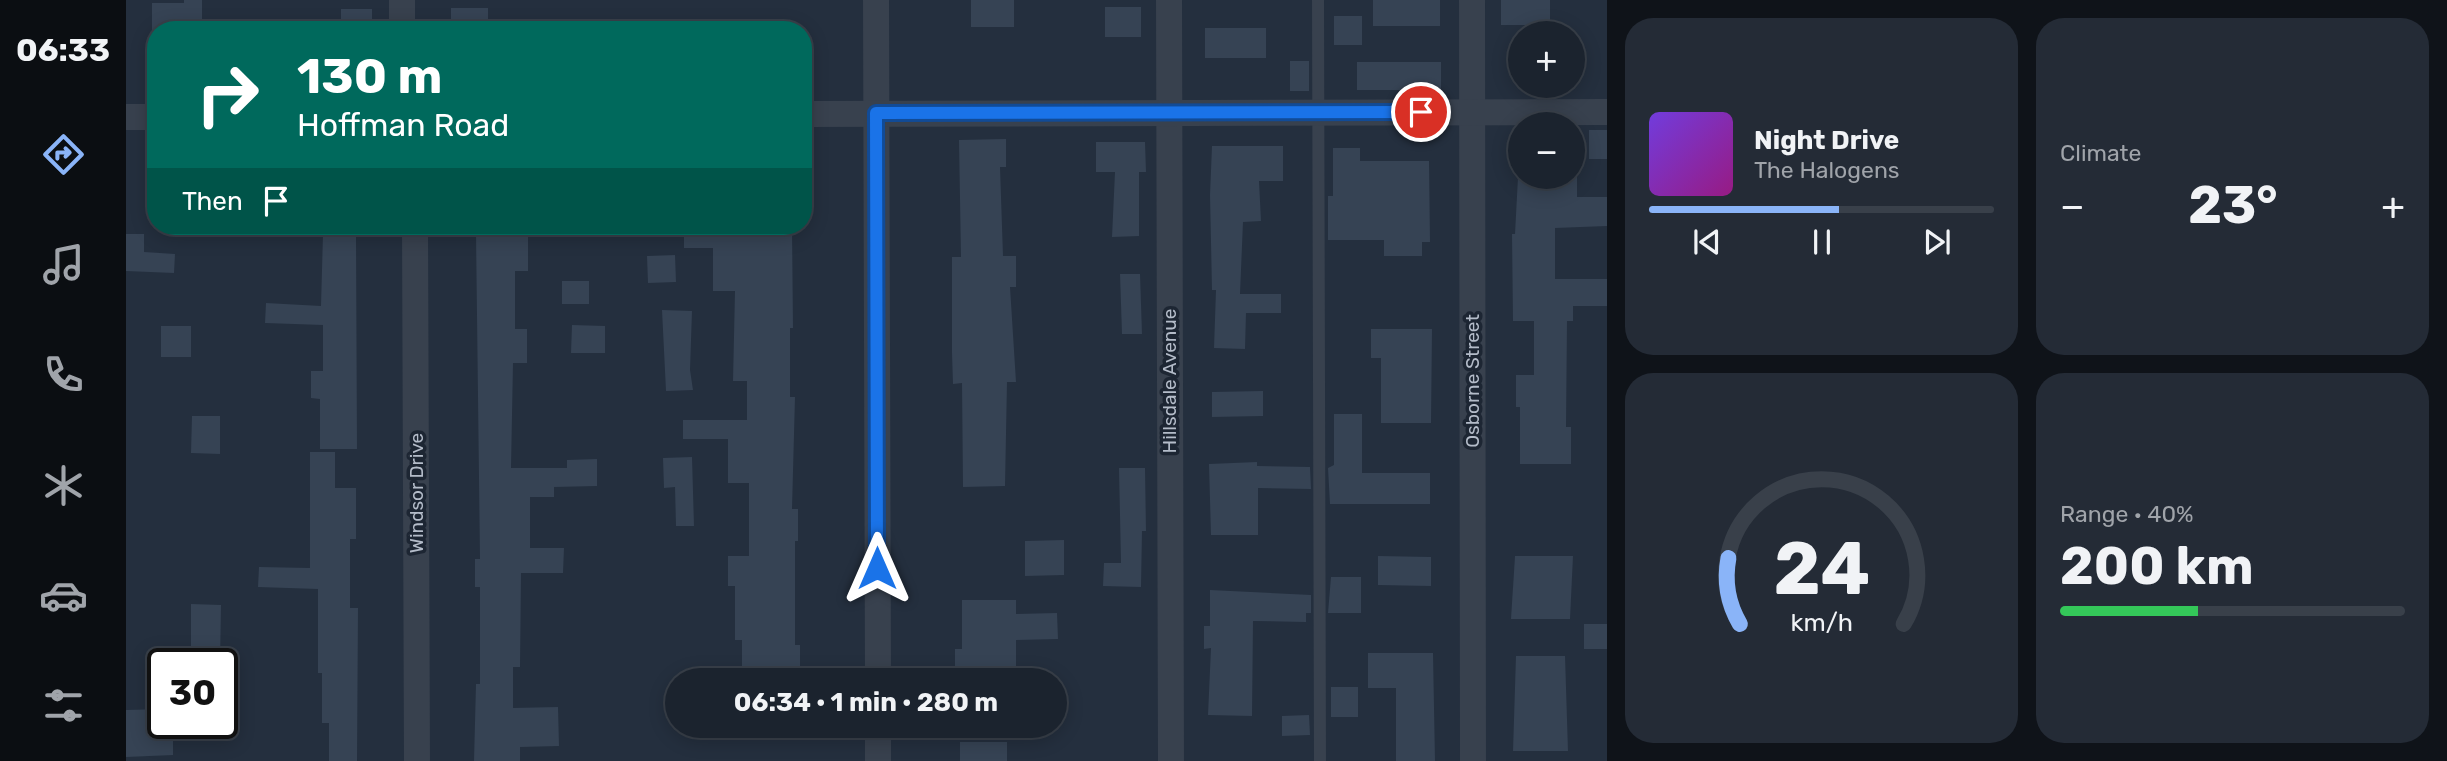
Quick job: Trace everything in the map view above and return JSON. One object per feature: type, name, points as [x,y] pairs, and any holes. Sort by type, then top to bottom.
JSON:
[{"type":"street","points":[[402,0],[402,21]]},
{"type":"street","points":[[876,0],[878,668]]},
{"type":"street","name":"Hillsdale Avenue","points":[[1169,0],[1171,761]]},
{"type":"street","name":"Osborne Street","points":[[1472,0],[1473,761]]},
{"type":"street","points":[[812,114],[1607,112]]},
{"type":"street","points":[[126,117],[147,117]]},
{"type":"street","name":"Windsor Drive","points":[[415,235],[417,761]]},
{"type":"street","points":[[878,738],[878,761]]},
{"type":"lane","points":[[1318,0],[1320,761]]},
{"type":"building","points":[[184,0],[202,0],[202,21],[152,21],[152,3],[184,3]]},
{"type":"building","points":[[971,0],[1014,0],[1014,27],[971,27]]},
{"type":"building","points":[[1373,0],[1440,0],[1440,26],[1373,26]]},
{"type":"building","points":[[1501,0],[1550,0],[1550,21],[1508,21],[1508,25],[1501,25]]},
{"type":"building","points":[[1105,7],[1141,7],[1141,37],[1105,37]]},
{"type":"building","points":[[451,8],[488,8],[488,21],[451,21]]},
{"type":"building","points":[[341,9],[372,9],[372,21],[341,21]]},
{"type":"building","points":[[1334,16],[1362,16],[1362,45],[1334,45]]},
{"type":"building","points":[[1205,28],[1266,28],[1266,58],[1205,58]]},
{"type":"building","points":[[1290,61],[1309,61],[1309,91],[1290,91]]},
{"type":"building","points":[[1357,62],[1441,62],[1441,90],[1357,90]]},
{"type":"building","points":[[1589,130],[1607,130],[1607,159],[1589,159]]},
{"type":"building","points":[[1006,139],[1006,167],[1000,167],[1003,256],[1016,256],[1016,287],[1010,287],[1016,382],[1007,382],[1005,486],[963,487],[962,383],[953,384],[952,353],[952,257],[961,257],[959,140]]},
{"type":"building","points":[[1096,142],[1145,142],[1146,172],[1139,172],[1139,236],[1112,237],[1115,172],[1096,172]]},
{"type":"building","points":[[1212,146],[1283,146],[1283,181],[1259,181],[1261,221],[1243,222],[1240,294],[1281,294],[1281,313],[1246,313],[1245,349],[1214,348],[1216,290],[1212,290]]},
{"type":"building","points":[[1333,148],[1360,148],[1360,161],[1429,161],[1430,242],[1422,242],[1422,256],[1384,256],[1384,240],[1328,240],[1328,196],[1333,196]]},
{"type":"building","points":[[1517,189],[1577,189],[1577,197],[1607,197],[1607,226],[1555,228],[1555,279],[1607,279],[1607,306],[1573,306],[1573,321],[1567,321],[1566,427],[1571,427],[1571,464],[1520,464],[1520,407],[1516,407],[1516,375],[1534,375],[1534,321],[1513,321],[1512,234],[1515,234]]},
{"type":"building","points":[[126,234],[144,234],[144,252],[175,254],[174,273],[126,271]]},
{"type":"building","points":[[323,235],[356,235],[357,449],[320,449],[320,399],[311,398],[311,371],[323,371],[323,325],[265,323],[266,303],[321,306]]},
{"type":"building","points":[[476,235],[528,235],[528,271],[515,271],[515,329],[527,329],[527,363],[513,363],[511,468],[567,468],[567,460],[597,459],[597,486],[554,487],[554,497],[530,497],[530,548],[564,548],[563,573],[521,573],[520,667],[513,667],[513,708],[558,707],[559,746],[520,747],[520,761],[474,761],[476,684],[480,684],[480,587],[475,587],[475,559],[480,559]]},
{"type":"building","points":[[684,235],[792,235],[793,328],[790,328],[790,397],[795,397],[792,509],[798,509],[798,541],[795,541],[795,645],[800,645],[800,668],[742,668],[742,640],[735,640],[735,586],[728,586],[728,556],[749,556],[749,483],[728,483],[728,439],[683,439],[683,420],[747,420],[747,381],[733,381],[735,291],[713,291],[713,248],[684,248]]},
{"type":"building","points":[[675,255],[676,282],[648,283],[647,256]]},
{"type":"building","points":[[1120,274],[1140,274],[1142,334],[1122,334]]},
{"type":"building","points":[[562,281],[589,281],[589,304],[562,304]]},
{"type":"building","points":[[662,310],[692,311],[690,370],[693,390],[666,391]]},
{"type":"building","points":[[572,325],[605,326],[605,353],[571,353]]},
{"type":"building","points":[[161,326],[191,326],[191,357],[161,357]]},
{"type":"building","points":[[1371,329],[1432,329],[1431,423],[1381,423],[1381,358],[1371,358]]},
{"type":"building","points":[[1263,391],[1263,416],[1212,417],[1212,392]]},
{"type":"building","points":[[1334,414],[1362,414],[1362,473],[1430,473],[1430,504],[1330,504],[1328,468],[1334,465]]},
{"type":"building","points":[[192,416],[220,416],[220,454],[191,453]]},
{"type":"building","points":[[310,452],[335,452],[335,488],[356,488],[356,539],[350,539],[350,608],[358,608],[357,761],[329,761],[329,723],[322,723],[322,673],[318,673],[318,589],[258,587],[259,567],[310,568]]},
{"type":"building","points":[[692,457],[694,526],[676,526],[675,487],[664,488],[663,458]]},
{"type":"building","points":[[1257,462],[1257,466],[1310,467],[1311,489],[1258,488],[1258,535],[1211,535],[1209,464]]},
{"type":"building","points":[[1119,468],[1145,468],[1146,531],[1142,531],[1141,587],[1103,586],[1104,563],[1121,563]]},
{"type":"building","points":[[1064,540],[1064,575],[1025,576],[1025,541]]},
{"type":"building","points":[[1378,556],[1431,557],[1431,586],[1378,585]]},
{"type":"building","points":[[1515,556],[1573,556],[1570,619],[1511,619]]},
{"type":"building","points":[[1331,577],[1361,577],[1361,613],[1328,613]]},
{"type":"building","points":[[1210,590],[1311,595],[1311,613],[1306,613],[1306,622],[1253,621],[1252,716],[1208,715],[1211,648],[1204,649],[1204,626],[1210,626]]},
{"type":"building","points":[[962,600],[1016,600],[1016,614],[1057,613],[1058,639],[1016,640],[1016,668],[955,668],[955,649],[962,649]]},
{"type":"building","points":[[191,604],[221,605],[220,648],[191,648]]},
{"type":"building","points":[[1584,624],[1607,624],[1607,649],[1584,649]]},
{"type":"building","points":[[1368,653],[1433,653],[1435,761],[1396,761],[1396,688],[1368,688]]},
{"type":"building","points":[[1516,656],[1565,656],[1568,751],[1513,751]]},
{"type":"building","points":[[1331,687],[1358,687],[1358,717],[1331,717]]},
{"type":"building","points":[[147,709],[147,739],[173,739],[173,755],[126,757],[126,710]]},
{"type":"building","points":[[1309,715],[1310,735],[1282,736],[1282,716]]},
{"type":"building","points":[[960,742],[1007,742],[1007,761],[960,761]]},
{"type":"route","points":[[877,568],[876,113],[1421,112]]}]
